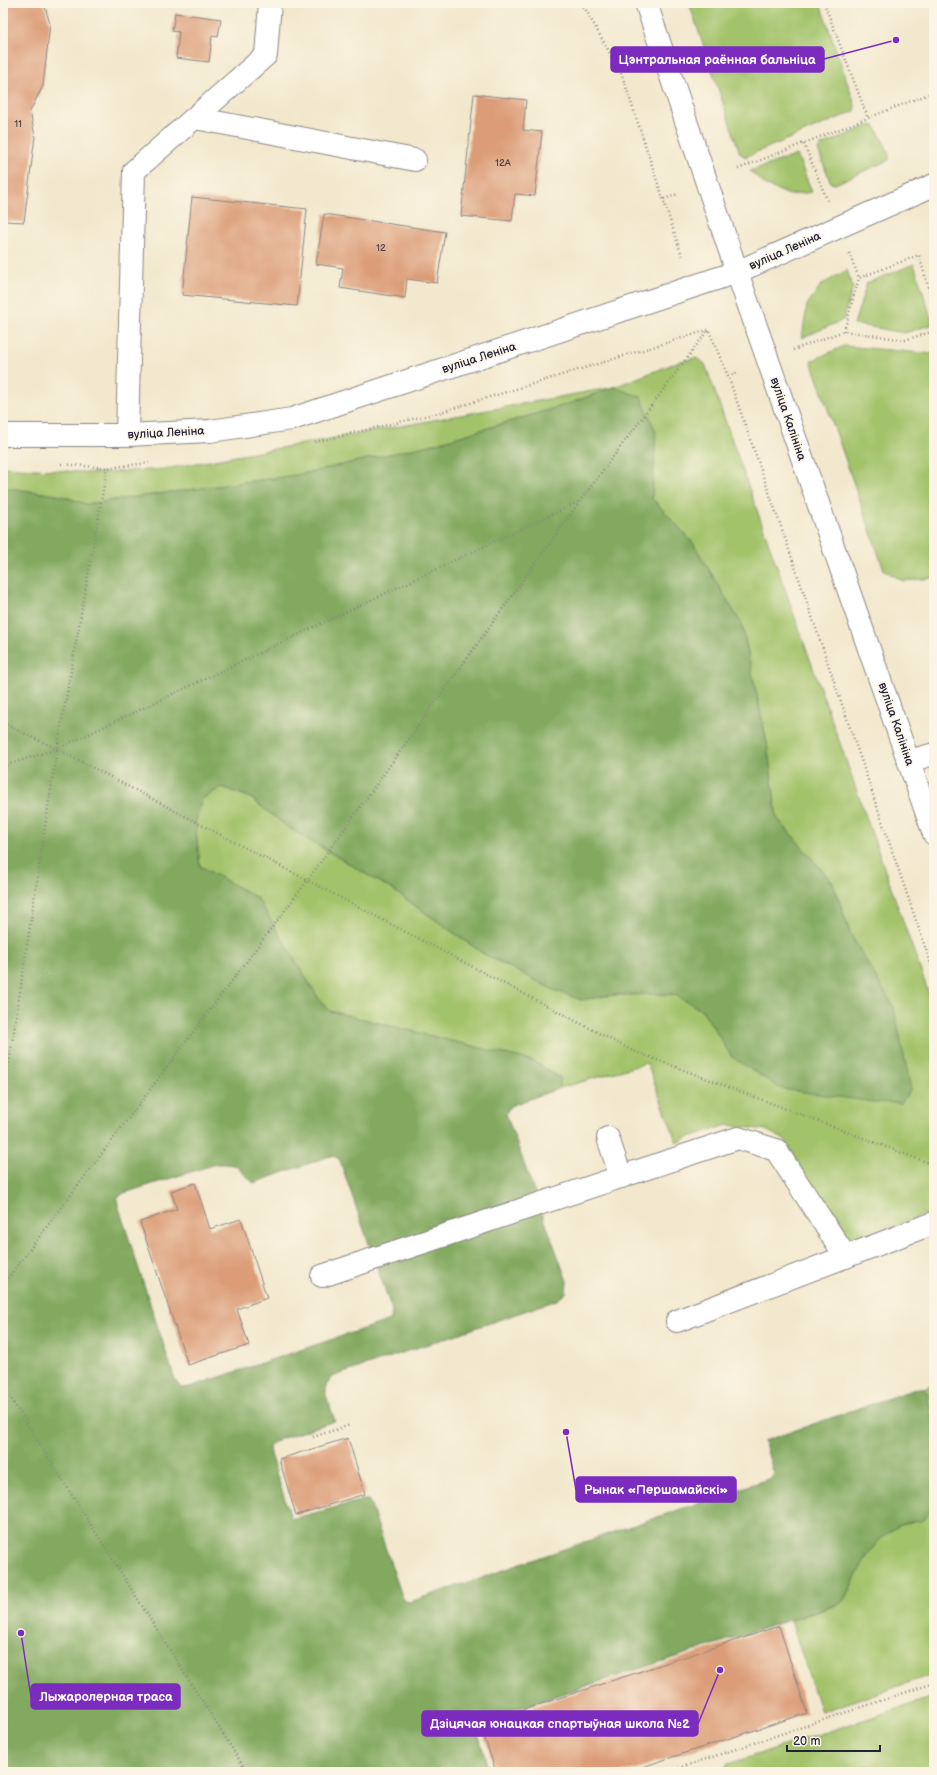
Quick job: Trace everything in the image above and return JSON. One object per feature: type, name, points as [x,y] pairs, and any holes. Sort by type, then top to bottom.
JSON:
[{"type":"street","points":[[127,435],[134,171],[266,55],[270,3]]},
{"type":"street","name":"вуліца Калініна","points":[[646,3],[737,272],[934,834]]},
{"type":"street","points":[[195,118],[414,160]]},
{"type":"street","name":"вуліца Леніна","points":[[3,435],[127,435],[210,431],[292,419],[737,272],[934,185]]},
{"type":"street","points":[[909,761],[934,754]]},
{"type":"street","points":[[608,1138],[621,1177]]},
{"type":"street","points":[[322,1276],[738,1138],[776,1150],[846,1257]]},
{"type":"street","points":[[677,1321],[934,1223]]},
{"type":"path","points":[[582,3],[622,75],[682,256]]},
{"type":"path","points":[[824,3],[868,118]]},
{"type":"path","points":[[738,169],[934,92]]},
{"type":"path","points":[[664,199],[678,194]]},
{"type":"path","points":[[844,331],[859,278],[919,255],[934,307]]},
{"type":"path","points":[[3,1285],[307,881],[580,501],[708,330],[728,376],[788,545],[934,973]]},
{"type":"path","points":[[789,352],[844,331],[905,340],[934,331]]},
{"type":"path","points":[[728,376],[739,372]]},
{"type":"path","points":[[3,1103],[57,749],[107,468]]},
{"type":"path","points":[[3,766],[57,749],[580,501]]},
{"type":"path","points":[[3,723],[57,749],[631,1050],[934,1165]]},
{"type":"path","points":[[3,1386],[247,1772]]},
{"type":"path","points":[[313,1437],[350,1426]]},
{"type":"path","points":[[667,1772],[934,1683]]},
{"type":"green space","points":[[689,3],[820,3],[855,105],[855,111],[745,157],[740,153]]},
{"type":"green space","points":[[870,125],[875,126],[889,153],[889,160],[835,184],[831,183],[818,150],[821,146]]},
{"type":"green space","points":[[797,155],[812,192],[790,195],[767,186],[750,171]]},
{"type":"green space","points":[[914,264],[933,324],[905,333],[854,324],[867,283]]},
{"type":"green space","points":[[847,270],[853,287],[843,320],[802,338],[807,305],[821,285]]},
{"type":"green space","points":[[844,346],[934,354],[934,580],[933,578],[903,581],[884,570],[811,361]]},
{"type":"green space","points":[[696,358],[705,364],[934,1008],[934,1211],[857,1241],[845,1236],[836,1229],[785,1140],[766,1130],[727,1125],[692,1136],[677,1143],[647,1063],[560,1088],[560,1078],[533,1061],[330,1011],[319,999],[257,898],[200,866],[195,823],[202,799],[222,787],[249,797],[289,828],[393,890],[484,954],[552,989],[581,1000],[613,995],[674,994],[703,1011],[732,1057],[894,1008],[851,935],[833,883],[777,818],[767,743],[742,625],[693,543],[652,498],[653,466],[614,387],[681,361]]},
{"type":"green space","points":[[614,387],[565,405],[434,444],[297,475],[86,504],[62,496],[3,487],[3,467],[98,473],[165,469]]},
{"type":"green space","points":[[614,387],[641,397],[656,432],[652,498],[693,543],[742,625],[767,743],[777,818],[833,883],[851,935],[894,1008],[911,1089],[901,1103],[874,1102],[781,1089],[732,1057],[703,1011],[674,994],[613,995],[581,1000],[552,989],[484,954],[393,890],[289,828],[249,797],[222,787],[202,799],[195,823],[200,866],[257,898],[319,999],[330,1011],[533,1061],[560,1078],[560,1088],[510,1106],[506,1114],[567,1281],[566,1293],[557,1300],[332,1377],[326,1386],[326,1395],[335,1421],[274,1441],[269,1447],[291,1518],[368,1500],[402,1596],[405,1601],[410,1602],[771,1478],[774,1474],[764,1441],[918,1388],[923,1388],[927,1392],[934,1435],[934,1505],[924,1520],[897,1527],[878,1542],[864,1561],[842,1603],[479,1721],[476,1724],[489,1772],[3,1772],[3,487],[62,496],[86,504],[297,475],[434,444],[565,405]],"holes":[[[330,1156],[336,1157],[340,1161],[392,1310],[391,1319],[190,1387],[181,1388],[175,1380],[117,1198],[124,1193],[216,1164],[236,1166],[254,1183]]]},
{"type":"green space","points":[[934,1384],[934,1435],[927,1392],[923,1388]]},
{"type":"green space","points":[[934,1505],[934,1674],[821,1712],[791,1621],[842,1603],[864,1561],[878,1542],[897,1527],[924,1520]]},
{"type":"green space","points":[[934,1697],[934,1772],[725,1772],[724,1770],[728,1764]]},
{"type":"building","points":[[3,3],[44,3],[50,24],[43,86],[30,111],[35,136],[24,222],[3,221]]},
{"type":"building","points":[[175,13],[221,19],[218,37],[212,36],[209,62],[176,58],[179,32],[172,31]]},
{"type":"building","points":[[474,94],[526,100],[523,130],[542,132],[535,196],[515,194],[512,221],[461,216]]},
{"type":"building","points":[[192,197],[307,209],[297,306],[182,295]]},
{"type":"building","points":[[324,214],[445,232],[437,283],[407,279],[405,298],[340,288],[343,268],[316,264]]},
{"type":"building","points":[[195,1183],[210,1229],[241,1219],[267,1298],[237,1309],[249,1345],[188,1365],[140,1222],[177,1209],[171,1191]]},
{"type":"building","points":[[348,1438],[365,1494],[296,1515],[279,1459]]},
{"type":"building","points":[[779,1626],[807,1713],[627,1772],[496,1772],[480,1724]]},
{"type":"place","name":"Цэнтральная раённая бальніца","points":[[896,40]]},
{"type":"place","name":"Рынак «Першамайскі»","points":[[566,1432]]},
{"type":"place","name":"Лыжаролерная траса","points":[[21,1633]]},
{"type":"place","name":"Дзіцячая юнацкая спартыўная школа №2","points":[[720,1670]]}]
